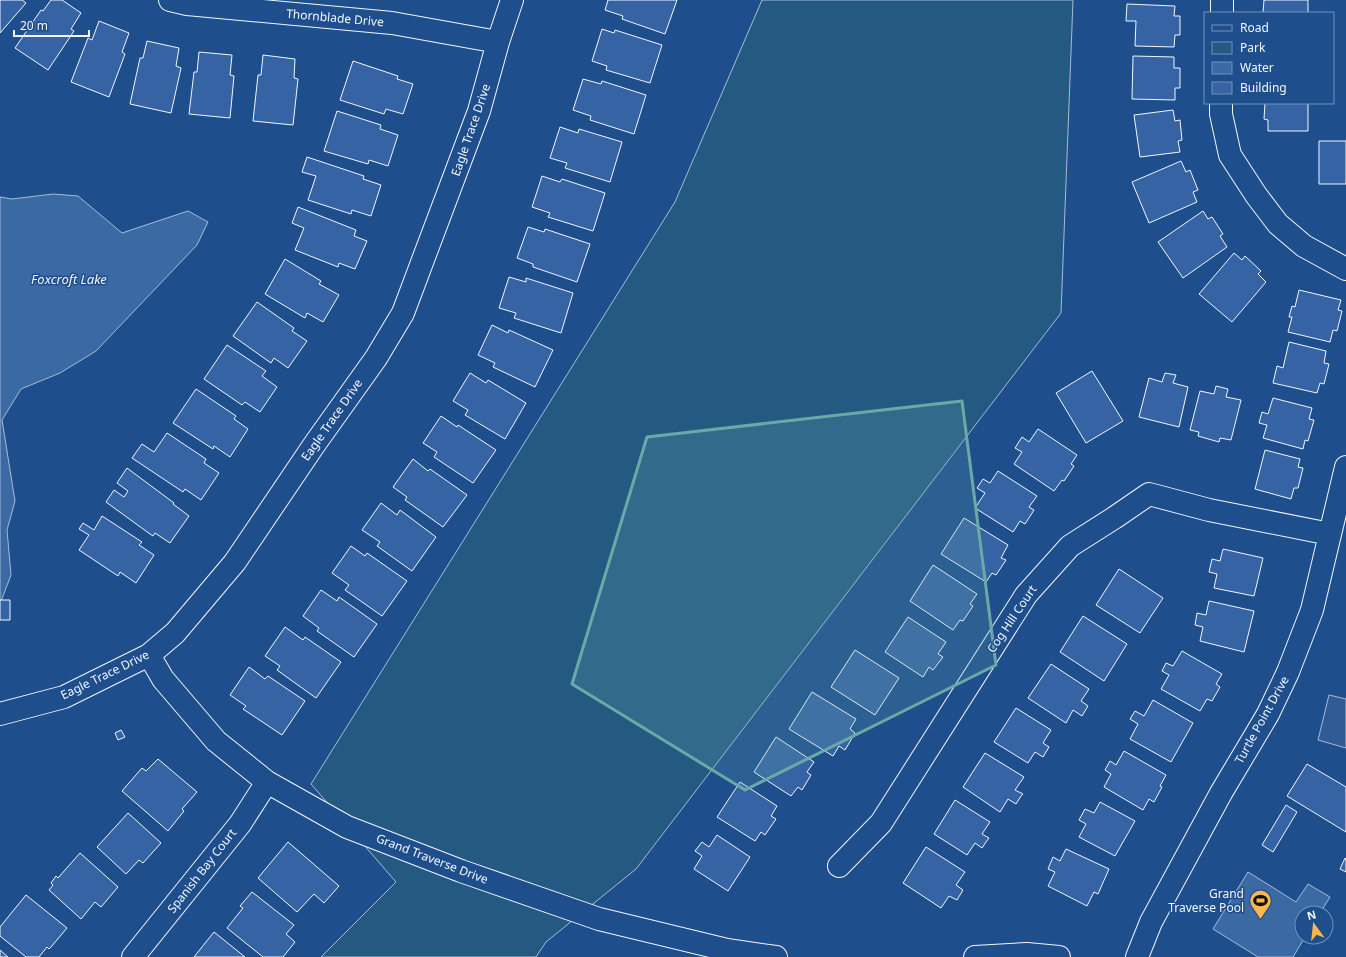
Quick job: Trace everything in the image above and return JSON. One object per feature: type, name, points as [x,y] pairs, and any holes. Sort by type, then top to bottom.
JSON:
[{"type":"street","name":"Thornblade Drive","points":[[170,0],[187,4],[392,23],[498,42]]},
{"type":"street","name":"Eagle Trace Drive","points":[[0,714],[64,697],[149,655],[176,633],[235,562],[314,445],[376,358],[399,319],[424,258],[479,111],[498,42],[512,0]]},
{"type":"street","points":[[1222,0],[1222,12]]},
{"type":"street","points":[[1221,104],[1221,114],[1230,155],[1256,195],[1278,224],[1304,246],[1346,269]]},
{"type":"street","name":"Turtle Point Drive","points":[[1137,957],[1152,922],[1221,793],[1268,714],[1288,672],[1312,610],[1346,467]]},
{"type":"street","name":"Cog Hill Court","points":[[839,866],[881,823],[1026,595],[1070,546],[1149,494],[1209,510],[1330,534]]},
{"type":"street","name":"Grand Traverse Drive","points":[[149,655],[163,679],[216,741],[267,782],[347,827],[461,871],[599,919],[726,953],[776,957]]},
{"type":"street","name":"Spanish Bay Court","points":[[133,957],[240,824],[267,782]]},
{"type":"street","points":[[975,957],[1027,954],[1059,957]]},
{"type":"highlighted area","points":[[962,401],[996,665],[745,790],[572,684],[647,437]]},
{"type":"green space","points":[[762,0],[1073,0],[1061,313],[636,869],[546,942],[536,957],[321,957],[396,882],[311,784],[675,202]]},
{"type":"shaded area","points":[[1329,695],[1346,699],[1346,748],[1318,740]]},
{"type":"water","name":"Foxcroft Lake","points":[[53,194],[78,196],[122,233],[188,211],[208,222],[197,245],[96,351],[60,373],[21,389],[2,420],[15,501],[7,530],[11,575],[0,604],[0,197],[12,199]]},
{"type":"water","name":"Grand Traverse Pool","points":[[1248,872],[1296,902],[1308,884],[1330,897],[1325,905],[1294,905],[1294,945],[1300,945],[1293,957],[1258,957],[1213,929]]},
{"type":"building","points":[[0,0],[22,0],[26,3],[0,33]]},
{"type":"building","points":[[51,0],[62,0],[81,13],[71,29],[74,31],[48,70],[15,48],[41,10],[43,11]]},
{"type":"building","points":[[608,0],[677,0],[665,34],[622,19],[623,16],[605,10]]},
{"type":"building","points":[[1264,0],[1308,0],[1308,12],[1263,12]]},
{"type":"building","points":[[1127,4],[1175,6],[1174,16],[1180,16],[1180,35],[1175,35],[1174,47],[1135,46],[1136,21],[1126,21]]},
{"type":"building","points":[[99,21],[129,33],[122,52],[125,54],[109,97],[71,82],[88,38],[92,40]]},
{"type":"building","points":[[602,29],[614,33],[615,30],[662,45],[650,83],[606,70],[607,66],[592,61]]},
{"type":"building","points":[[147,41],[179,48],[176,66],[181,68],[171,113],[130,104],[140,58],[143,58]]},
{"type":"building","points":[[199,52],[232,55],[230,75],[234,76],[230,118],[189,114],[194,72],[197,72]]},
{"type":"building","points":[[263,55],[295,59],[294,78],[298,79],[293,125],[253,121],[258,75],[261,75]]},
{"type":"building","points":[[1133,56],[1174,57],[1174,68],[1180,68],[1180,88],[1175,88],[1175,100],[1132,99]]},
{"type":"building","points":[[353,61],[398,76],[397,79],[413,84],[403,114],[386,109],[384,114],[340,100]]},
{"type":"building","points":[[583,79],[601,84],[602,81],[646,95],[634,134],[590,120],[591,116],[573,110]]},
{"type":"building","points":[[1265,104],[1308,104],[1308,131],[1268,131],[1268,120],[1264,119]]},
{"type":"building","points":[[1173,110],[1175,121],[1180,120],[1182,140],[1178,141],[1180,152],[1140,157],[1134,115]]},
{"type":"building","points":[[337,111],[381,125],[380,129],[398,135],[388,166],[369,160],[368,164],[324,151]]},
{"type":"building","points":[[560,127],[578,133],[579,129],[622,142],[610,182],[565,168],[567,163],[550,158]]},
{"type":"building","points":[[1319,141],[1346,141],[1346,184],[1319,184]]},
{"type":"building","points":[[307,157],[364,176],[363,179],[381,185],[371,216],[352,210],[351,214],[308,200],[316,176],[302,172]]},
{"type":"building","points":[[1181,161],[1186,172],[1190,170],[1198,190],[1193,192],[1197,202],[1149,223],[1132,182]]},
{"type":"building","points":[[542,176],[560,182],[562,179],[605,193],[593,231],[548,217],[550,213],[532,207]]},
{"type":"building","points":[[298,207],[356,230],[354,236],[367,241],[355,269],[339,263],[338,267],[295,250],[304,228],[292,223]]},
{"type":"building","points":[[1203,211],[1208,219],[1212,217],[1223,234],[1220,236],[1227,247],[1183,278],[1158,242]]},
{"type":"building","points":[[528,227],[544,232],[545,229],[590,244],[577,282],[533,267],[533,264],[517,258]]},
{"type":"building","points":[[1234,253],[1242,260],[1245,256],[1261,271],[1258,274],[1266,282],[1232,322],[1199,294]]},
{"type":"building","points":[[285,259],[321,281],[319,284],[339,295],[323,322],[307,313],[305,318],[265,294]]},
{"type":"building","points":[[509,277],[526,282],[526,278],[573,293],[561,333],[514,318],[516,313],[499,308]]},
{"type":"building","points":[[1299,290],[1341,300],[1338,310],[1342,311],[1337,331],[1333,330],[1330,342],[1288,332],[1292,317],[1289,317],[1292,306],[1295,307]]},
{"type":"building","points":[[257,302],[294,328],[292,331],[307,341],[288,368],[274,358],[271,363],[233,336]]},
{"type":"building","points":[[492,325],[508,333],[509,330],[553,350],[535,387],[493,367],[495,363],[478,355]]},
{"type":"building","points":[[1289,342],[1326,351],[1324,363],[1329,364],[1324,384],[1320,383],[1317,393],[1273,383],[1277,366],[1283,368]]},
{"type":"building","points":[[227,345],[266,371],[262,376],[277,387],[260,412],[245,402],[242,405],[204,379]]},
{"type":"building","points":[[1092,371],[1123,421],[1086,443],[1056,393]]},
{"type":"building","points":[[470,373],[486,383],[488,380],[526,403],[505,439],[465,415],[468,410],[453,401]]},
{"type":"building","points":[[1165,373],[1176,375],[1173,383],[1188,387],[1179,427],[1139,417],[1149,378],[1162,382]]},
{"type":"building","points":[[1216,386],[1228,389],[1226,397],[1241,400],[1231,440],[1220,438],[1219,442],[1198,436],[1199,432],[1190,430],[1200,391],[1214,394]]},
{"type":"building","points":[[196,389],[236,416],[234,419],[248,429],[230,457],[214,446],[213,449],[173,423]]},
{"type":"building","points":[[1273,398],[1312,408],[1309,419],[1314,420],[1308,441],[1305,440],[1303,449],[1263,438],[1267,425],[1259,423],[1262,412],[1268,414]]},
{"type":"building","points":[[441,416],[457,427],[458,425],[496,450],[473,483],[434,457],[437,452],[423,443]]},
{"type":"building","points":[[1038,429],[1077,455],[1071,464],[1074,466],[1064,481],[1062,480],[1054,491],[1014,464],[1022,452],[1015,448],[1022,437],[1029,442]]},
{"type":"building","points":[[167,433],[206,459],[204,463],[219,473],[201,500],[185,489],[183,492],[132,458],[142,444],[154,452]]},
{"type":"building","points":[[1265,450],[1300,459],[1298,467],[1303,468],[1298,488],[1294,488],[1291,499],[1255,489]]},
{"type":"building","points":[[413,459],[428,471],[430,469],[467,495],[443,527],[405,500],[407,497],[393,487]]},
{"type":"building","points":[[127,468],[189,516],[170,543],[155,533],[153,536],[106,502],[114,490],[124,497],[128,491],[117,483]]},
{"type":"building","points":[[998,471],[1037,496],[1029,507],[1034,510],[1025,524],[1020,521],[1013,532],[975,508],[985,493],[977,488],[983,479],[990,483]]},
{"type":"building","points":[[381,503],[397,515],[400,510],[436,537],[412,571],[377,546],[380,542],[362,530]]},
{"type":"building","points":[[102,516],[142,542],[139,545],[154,555],[136,583],[120,572],[118,576],[79,550],[89,535],[79,529],[83,523],[94,530]]},
{"type":"building","points":[[964,518],[1008,545],[1001,558],[1006,560],[996,575],[992,573],[986,582],[941,554]]},
{"type":"building","points":[[351,546],[365,556],[367,553],[407,581],[382,616],[345,590],[349,585],[332,573]]},
{"type":"building","points":[[1223,549],[1263,558],[1254,596],[1214,588],[1217,574],[1209,572],[1212,559],[1220,561]]},
{"type":"building","points":[[933,565],[977,594],[970,604],[973,606],[963,621],[960,620],[953,630],[910,601]]},
{"type":"building","points":[[1119,569],[1163,598],[1140,633],[1096,605]]},
{"type":"building","points":[[321,590],[337,601],[339,597],[377,624],[354,657],[317,631],[319,628],[303,616]]},
{"type":"building","points":[[0,600],[10,600],[10,620],[0,620]]},
{"type":"building","points":[[1209,601],[1254,611],[1244,652],[1200,641],[1203,627],[1195,625],[1197,613],[1206,615]]},
{"type":"building","points":[[1083,616],[1127,644],[1104,681],[1060,652]]},
{"type":"building","points":[[908,617],[946,642],[938,654],[943,657],[933,670],[929,667],[923,677],[885,652]]},
{"type":"building","points":[[285,627],[303,640],[305,637],[341,662],[316,698],[277,670],[280,666],[265,656]]},
{"type":"building","points":[[855,650],[899,678],[875,715],[831,687]]},
{"type":"building","points":[[1182,651],[1222,674],[1216,684],[1220,687],[1212,701],[1207,699],[1200,711],[1161,689],[1169,675],[1162,671],[1166,663],[1173,666]]},
{"type":"building","points":[[1051,664],[1089,689],[1081,701],[1088,706],[1082,716],[1073,710],[1066,723],[1028,698]]},
{"type":"building","points":[[249,667],[265,679],[268,676],[305,701],[282,735],[243,709],[246,706],[230,695]]},
{"type":"building","points":[[812,692],[856,719],[850,729],[855,733],[845,750],[839,746],[833,756],[789,729]]},
{"type":"building","points":[[1153,700],[1193,723],[1171,762],[1130,739],[1138,724],[1130,719],[1135,711],[1144,716]]},
{"type":"building","points":[[1016,708],[1051,730],[1043,743],[1049,747],[1043,757],[1035,752],[1028,763],[994,742]]},
{"type":"building","points":[[121,730],[125,737],[118,740],[115,733]]},
{"type":"building","points":[[776,737],[814,762],[807,772],[811,775],[802,790],[798,787],[791,796],[754,772]]},
{"type":"building","points":[[1124,751],[1166,775],[1160,786],[1162,787],[1154,802],[1149,799],[1143,810],[1104,787],[1111,774],[1105,770],[1110,761],[1116,765]]},
{"type":"building","points":[[985,753],[1024,777],[1015,790],[1023,794],[1016,804],[1008,799],[1000,812],[963,787]]},
{"type":"building","points":[[158,759],[197,792],[182,809],[184,811],[168,831],[122,791],[142,768],[146,771]]},
{"type":"building","points":[[1307,764],[1346,787],[1346,832],[1287,796]]},
{"type":"building","points":[[740,782],[777,806],[771,816],[776,819],[765,835],[761,832],[755,841],[717,817]]},
{"type":"building","points":[[955,800],[990,822],[982,834],[989,838],[982,848],[975,843],[967,855],[934,834]]},
{"type":"building","points":[[1100,802],[1135,821],[1115,856],[1079,837],[1086,824],[1079,820],[1085,809],[1094,813]]},
{"type":"building","points":[[1286,805],[1297,812],[1273,852],[1262,845]]},
{"type":"building","points":[[128,813],[161,843],[143,863],[139,860],[126,874],[97,847]]},
{"type":"building","points":[[717,835],[750,857],[728,891],[694,869],[702,856],[695,851],[702,842],[709,847]]},
{"type":"building","points":[[288,842],[339,886],[324,903],[314,894],[297,912],[258,878]]},
{"type":"building","points":[[926,847],[965,872],[956,885],[963,890],[957,900],[949,896],[941,908],[903,883]]},
{"type":"building","points":[[1066,849],[1109,869],[1098,894],[1094,892],[1087,906],[1048,886],[1055,872],[1048,869],[1053,857],[1060,861]]},
{"type":"building","points":[[80,853],[118,887],[101,907],[95,902],[81,919],[49,890],[53,885],[51,883],[56,876],[58,878]]},
{"type":"building","points":[[1345,858],[1346,859],[1346,872],[1340,869]]},
{"type":"building","points":[[252,892],[294,925],[286,934],[295,942],[283,957],[263,957],[227,928],[243,908],[240,906]]},
{"type":"building","points":[[26,895],[67,928],[51,947],[49,949],[47,947],[39,957],[26,957],[0,936],[0,927]]},
{"type":"building","points":[[214,932],[245,957],[194,957]]},
{"type":"building","points":[[0,950],[8,957],[0,957]]},
{"type":"place","name":"Grand Traverse Pool","points":[[1260,920]]}]
